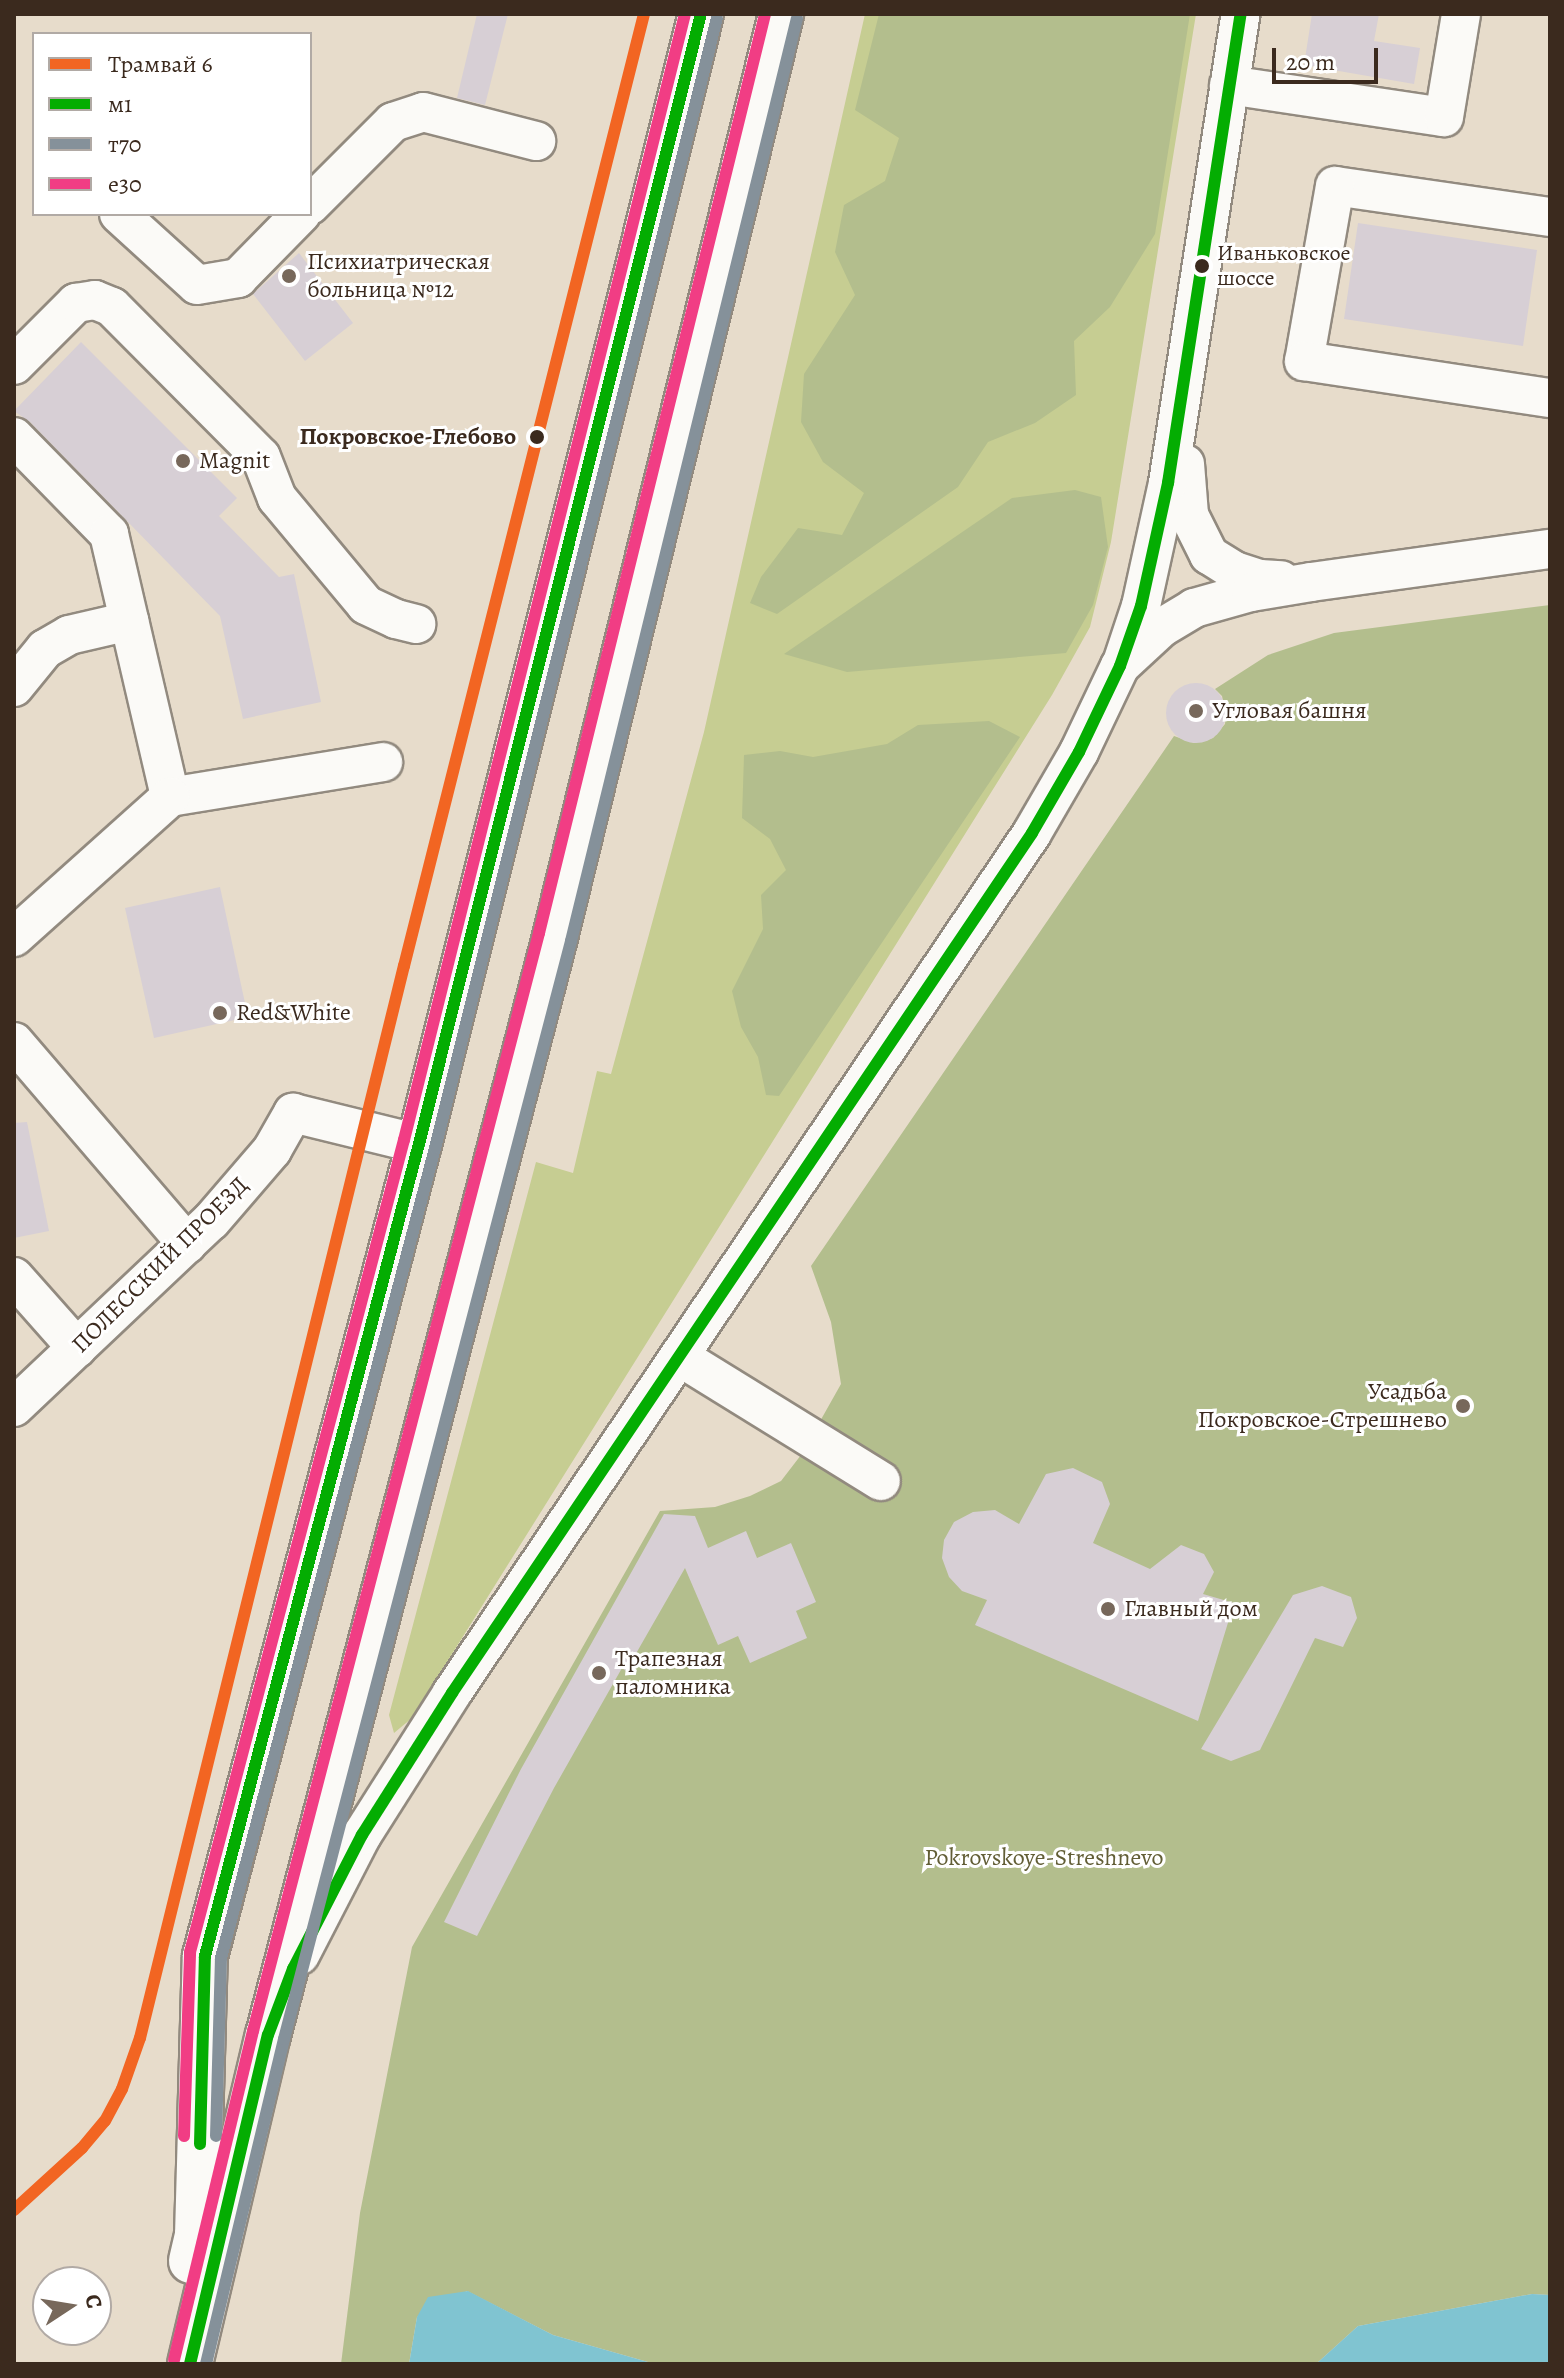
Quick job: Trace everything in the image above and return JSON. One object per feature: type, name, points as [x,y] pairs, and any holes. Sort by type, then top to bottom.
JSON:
[{"type":"main road","points":[[190,2364],[207,2244],[205,1956],[419,1144],[701,14]]},
{"type":"main road","points":[[165,2364],[207,2244],[268,2035],[555,937],[781,14]]},
{"type":"street","points":[[268,2035],[293,1969],[362,1835],[452,1693],[680,1357],[901,1022],[1032,833],[1079,752],[1120,666],[1155,551],[1241,14]]},
{"type":"street","points":[[1229,85],[1444,117],[1461,14]]},
{"type":"street","points":[[312,203],[393,122],[423,112],[536,141]]},
{"type":"street","points":[[1550,217],[1335,186],[1304,361],[1550,398]]},
{"type":"street","points":[[121,216],[197,285],[238,278],[299,216]]},
{"type":"street","points":[[14,365],[76,303],[95,300],[112,307],[261,457],[277,498],[366,605],[396,619],[416,624]]},
{"type":"street","points":[[1184,381],[1185,487],[1189,515],[1199,540],[1209,555],[1235,571],[1260,579],[1311,582]]},
{"type":"street","points":[[14,437],[109,534],[170,797]]},
{"type":"street","points":[[1120,666],[1161,628],[1194,608],[1251,592],[1550,549]]},
{"type":"street","points":[[19,670],[69,635],[129,621]]},
{"type":"street","points":[[14,937],[170,797],[383,762]]},
{"type":"street","points":[[15,1047],[187,1244]]},
{"type":"street","name":"ПОЛЕССКИЙ ПРОЕЗД","points":[[14,1407],[187,1244],[272,1150],[293,1113],[419,1144]]},
{"type":"street","points":[[14,1277],[77,1348]]},
{"type":"street","points":[[680,1357],[881,1481]]},
{"type":"green space","points":[[865,14],[1196,14],[1111,542],[1090,627],[1052,695],[412,1718],[394,1733],[389,1715],[536,1162],[573,1173],[597,1071],[611,1074],[704,732]]},
{"type":"green space","points":[[879,14],[1190,14],[1155,234],[1110,307],[1074,341],[1076,395],[1035,423],[988,442],[958,487],[777,614],[750,603],[761,577],[798,528],[842,535],[864,493],[823,462],[801,422],[804,374],[855,295],[835,252],[844,205],[885,181],[899,138],[855,110]]},
{"type":"green space","points":[[1075,490],[1101,497],[1108,547],[1093,605],[1066,653],[847,672],[784,654],[1012,498]]},
{"type":"green space","name":"Pokrovskoye-Streshnevo","points":[[1550,605],[1550,2295],[1532,2294],[1358,2326],[1316,2364],[655,2364],[553,2335],[467,2291],[417,2317],[409,2364],[341,2364],[360,2213],[412,1947],[660,1511],[715,1507],[750,1496],[781,1481],[801,1455],[841,1384],[831,1322],[811,1266],[1174,736],[1194,743],[1213,738],[1225,724],[1226,715],[1222,696],[1215,689],[1268,655],[1334,633]]},
{"type":"green space","points":[[989,721],[1020,737],[779,1096],[766,1095],[758,1057],[741,1027],[732,991],[763,929],[761,895],[786,870],[770,839],[742,818],[744,755],[780,751],[813,757],[887,744],[918,725]]},
{"type":"water","points":[[468,2291],[553,2335],[655,2364],[409,2364],[417,2317],[428,2297]]},
{"type":"water","points":[[1532,2294],[1550,2295],[1550,2364],[1316,2364],[1358,2326]]},
{"type":"building","points":[[477,14],[508,14],[485,105],[457,98]]},
{"type":"building","points":[[1312,14],[1379,14],[1374,41],[1420,48],[1414,84],[1304,65]]},
{"type":"building","points":[[1358,223],[1537,250],[1523,346],[1344,319]]},
{"type":"building","points":[[299,253],[353,323],[305,361],[253,294]]},
{"type":"building","points":[[81,342],[237,498],[219,516],[279,577],[294,574],[321,702],[243,719],[220,616],[30,422],[14,411]]},
{"type":"building","name":"Угловая башня","points":[[1196,683],[1207,685],[1217,692],[1224,702],[1224,724],[1217,734],[1207,741],[1196,743],[1185,741],[1175,734],[1168,724],[1166,713],[1168,702],[1175,692],[1185,685]]},
{"type":"building","points":[[220,887],[248,1017],[154,1038],[125,908]]},
{"type":"building","points":[[27,1122],[49,1231],[14,1238],[14,1123]]},
{"type":"building","name":"Главный дом","points":[[1073,1468],[1102,1482],[1110,1504],[1093,1543],[1150,1569],[1181,1545],[1204,1554],[1214,1572],[1203,1594],[1234,1603],[1198,1721],[975,1625],[987,1600],[962,1591],[949,1577],[942,1558],[944,1540],[954,1522],[973,1512],[995,1510],[1019,1524],[1046,1474]]},
{"type":"building","points":[[664,1514],[695,1516],[708,1548],[746,1531],[757,1558],[791,1543],[816,1602],[796,1611],[807,1638],[750,1663],[738,1636],[718,1645],[685,1568],[626,1671],[622,1668],[554,1788],[477,1936],[444,1922],[521,1769]]},
{"type":"building","points":[[1322,1586],[1351,1597],[1357,1618],[1343,1647],[1315,1638],[1260,1750],[1231,1761],[1201,1749],[1293,1595]]},
{"type":"tram line","name":"6","points":[[14,2210],[82,2148],[105,2121],[122,2089],[140,2038],[404,966],[644,14]]},
{"type":"transit line","name":"е30","points":[[184,2136],[190,1952],[404,1140],[685,14]]},
{"type":"transit line","name":"м1","points":[[200,2144],[205,1956],[419,1144],[701,14]]},
{"type":"transit line","name":"е30","points":[[174,2360],[253,2031],[539,933],[765,14]]},
{"type":"transit line","name":"м1","points":[[190,2364],[268,2035],[293,1969],[362,1835],[452,1693],[1032,833],[1079,752],[1120,666],[1141,606],[1168,483],[1241,14]]},
{"type":"transit line","name":"т70","points":[[216,2136],[221,1958],[435,1148],[717,18]]},
{"type":"transit line","name":"т70","points":[[206,2364],[284,2039],[571,941],[797,18]]},
{"type":"place","name":"Иваньковское шоссе","points":[[1202,266]]},
{"type":"place","name":"Психиатрическая больница №12","points":[[289,276]]},
{"type":"place","name":"Покровское-Глебово","points":[[537,437]]},
{"type":"place","name":"Magnit","points":[[183,461]]},
{"type":"place","name":"Угловая башня","points":[[1196,711]]},
{"type":"place","name":"Red&White","points":[[220,1013]]},
{"type":"place","name":"Усадьба Покровское-Стрешнево","points":[[1463,1406]]},
{"type":"place","name":"Главный дом","points":[[1108,1609]]},
{"type":"place","name":"Трапезная паломника","points":[[599,1673]]}]
